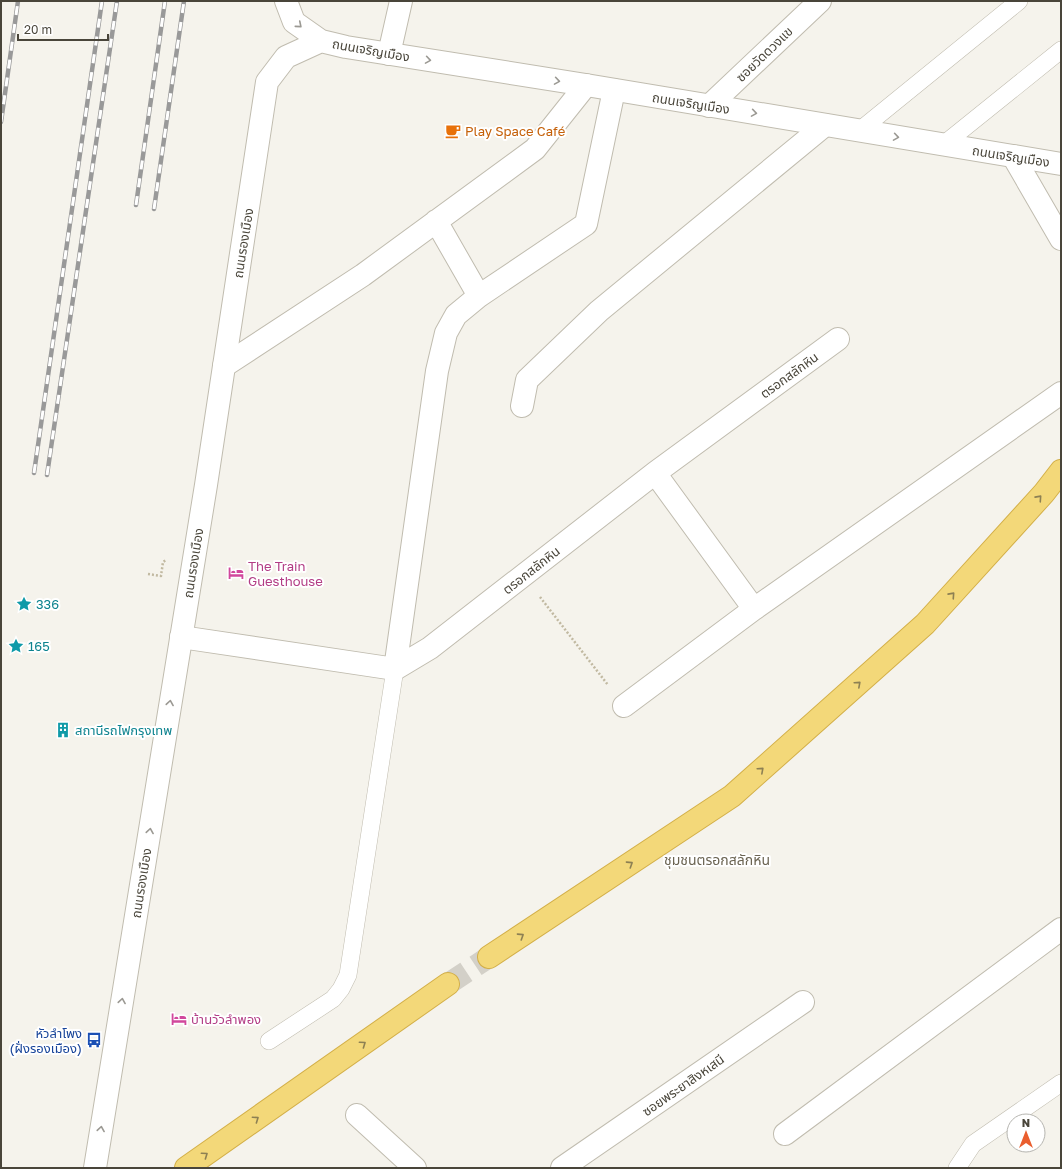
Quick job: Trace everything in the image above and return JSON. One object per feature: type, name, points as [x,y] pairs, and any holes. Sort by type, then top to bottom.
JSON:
[{"type":"highway","points":[[489,957],[732,796],[925,624],[1044,493],[1061,471]]},
{"type":"highway","points":[[186,1168],[448,984]]},
{"type":"street","points":[[286,1],[294,22],[321,41]]},
{"type":"street","points":[[389,54],[401,1]]},
{"type":"street","name":"ซอยวัดดวงแข","points":[[709,106],[820,1]]},
{"type":"street","name":"ถนนเจริญเมือง","points":[[321,41],[346,47],[586,85],[1061,164]]},
{"type":"street","name":"ถนนรองเมือง","points":[[95,1168],[224,366],[267,82],[286,57],[321,41]]},
{"type":"street","points":[[224,366],[363,275],[535,149],[586,85]]},
{"type":"street","points":[[181,637],[395,669],[437,371],[446,333],[456,315],[479,296],[586,224],[614,90]]},
{"type":"street","points":[[522,406],[527,380],[599,312],[825,125]]},
{"type":"street","points":[[1013,156],[1061,239]]},
{"type":"street","points":[[436,222],[479,296]]},
{"type":"street","name":"ตรอกสลักหิน","points":[[395,669],[430,648],[655,473],[838,339]]},
{"type":"street","points":[[624,706],[754,609],[1061,393]]},
{"type":"street","points":[[655,473],[754,609]]},
{"type":"street","points":[[785,1134],[1061,929]]},
{"type":"street","name":"ซอยพระยาสิงหเสนี","points":[[562,1168],[803,1002]]},
{"type":"street","points":[[356,1115],[415,1168]]},
{"type":"lane","points":[[859,131],[1019,1]]},
{"type":"lane","points":[[943,145],[1061,50]]},
{"type":"lane","points":[[269,1041],[333,999],[342,989],[348,975],[395,669]]},
{"type":"lane","points":[[957,1168],[972,1144],[1061,1083]]},
{"type":"path","points":[[523,576],[624,706]]},
{"type":"tunnel","points":[[448,984],[489,957]]},
{"type":"railway","points":[[1,122],[18,1]]},
{"type":"railway","points":[[34,473],[102,1]]},
{"type":"railway","points":[[47,475],[117,1]]},
{"type":"railway","points":[[136,205],[165,1]]},
{"type":"railway","points":[[154,209],[184,1]]},
{"type":"place","name":"Play Space Café","points":[[453,131]]},
{"type":"place","name":"The Train Guesthouse","points":[[236,573]]},
{"type":"place","name":"336","points":[[24,604]]},
{"type":"place","name":"165","points":[[16,646]]},
{"type":"place","name":"สถานีรถไฟกรุงเทพ","points":[[63,730]]},
{"type":"place","name":"บ้านวัวลำพอง","points":[[179,1019]]},
{"type":"place","name":"หัวลำโพง (ฝั่งรองเมือง)","points":[[94,1040]]},
{"type":"district","name":"ชุมชนตรอกสลักหิน","points":[[717,860]]}]
